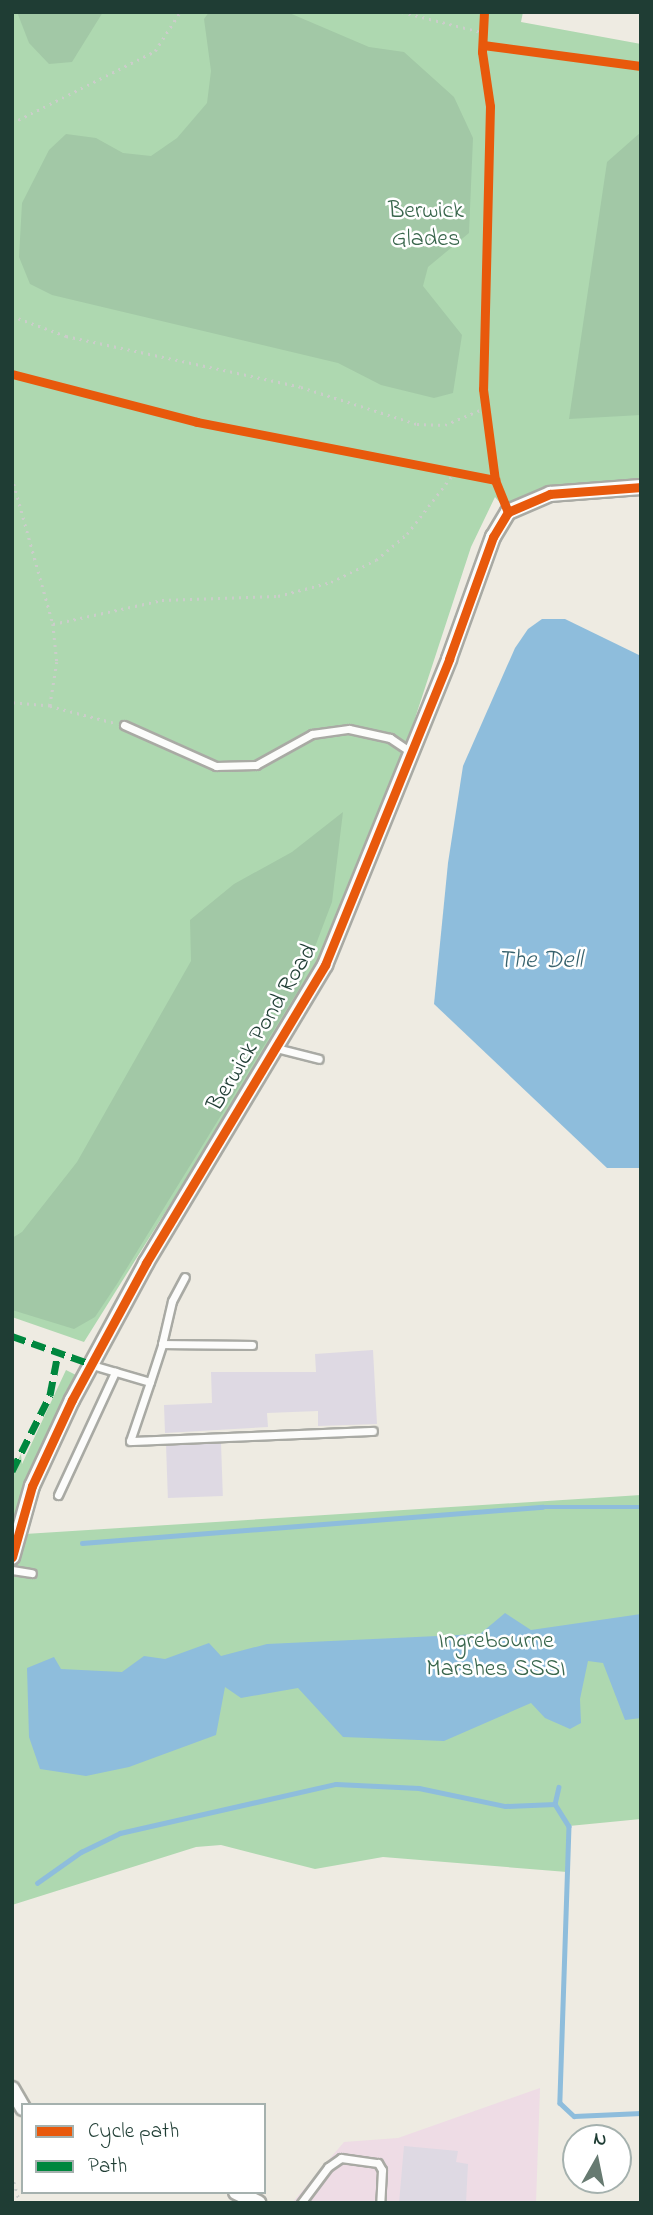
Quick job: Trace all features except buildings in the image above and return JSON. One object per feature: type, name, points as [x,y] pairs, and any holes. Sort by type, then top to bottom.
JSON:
[{"type":"street","name":"Berwick Pond Road","points":[[12,1557],[32,1486],[91,1364],[326,965],[409,751],[449,659],[493,537],[508,512],[550,494],[641,487]]},
{"type":"street","points":[[12,2089],[21,2105]]},
{"type":"street","points":[[240,2194],[259,2203]]},
{"type":"lane","points":[[124,725],[216,766],[256,765],[312,734],[349,729],[390,738],[409,751]]},
{"type":"lane","points":[[275,1048],[319,1059]]},
{"type":"lane","points":[[185,1277],[172,1301],[162,1344],[130,1441],[373,1431]]},
{"type":"lane","points":[[162,1344],[252,1345]]},
{"type":"lane","points":[[91,1364],[150,1382]]},
{"type":"lane","points":[[58,1495],[114,1372]]},
{"type":"lane","points":[[12,1570],[32,1573]]},
{"type":"lane","points":[[301,2203],[328,2167],[341,2158],[378,2163],[382,2170],[380,2203]]},
{"type":"path","points":[[12,122],[155,51],[180,12]]},
{"type":"path","points":[[402,12],[482,27],[483,45]]},
{"type":"path","points":[[12,316],[66,336],[301,387],[417,424],[445,425],[485,403],[487,420]]},
{"type":"path","points":[[442,469],[469,474]]},
{"type":"path","points":[[53,624],[162,600],[278,596],[331,582],[376,560],[407,534],[455,472]]},
{"type":"path","points":[[12,477],[53,624],[57,662],[50,706]]},
{"type":"path","points":[[12,703],[50,706],[124,725]]},
{"type":"path","points":[[12,2175],[20,2203]]},
{"type":"shaded area","points":[[540,2088],[536,2203],[292,2203],[344,2142],[398,2138]]},
{"type":"green space","name":"Berwick Glades","points":[[12,12],[523,12],[521,22],[641,44],[641,487],[550,494],[508,512],[495,497],[471,547],[371,853],[307,986],[84,1342],[12,1317]]},
{"type":"green space","points":[[17,12],[103,12],[72,62],[49,64],[29,43]]},
{"type":"green space","name":"Berwick Glades","points":[[209,12],[287,12],[369,47],[404,52],[454,97],[473,138],[469,233],[428,267],[423,286],[462,335],[453,393],[434,398],[381,385],[338,363],[52,295],[30,284],[19,257],[22,203],[49,150],[66,134],[96,138],[123,153],[151,156],[177,138],[207,103],[211,71],[204,19]]},
{"type":"green space","points":[[641,132],[641,415],[569,419],[607,162]]},
{"type":"green space","points":[[343,812],[332,902],[299,989],[117,1284],[95,1317],[74,1329],[12,1310],[12,1238],[22,1232],[77,1162],[191,961],[190,920],[234,884],[292,852]]},
{"type":"green space","name":"Ingrebourne Marshes SSSI","points":[[66,1370],[78,1376],[22,1487],[25,1534],[641,1495],[641,1819],[569,1826],[567,1872],[383,1857],[315,1869],[221,1845],[196,1847],[12,1905],[12,1471],[21,1454],[22,1464]]},
{"type":"water","name":"The Dell","points":[[542,619],[565,619],[641,656],[641,1168],[607,1168],[434,1004],[448,863],[463,766],[515,648],[528,629]]},
{"type":"water","points":[[505,1613],[531,1630],[641,1614],[641,1718],[625,1720],[603,1663],[588,1661],[580,1699],[581,1723],[570,1729],[545,1718],[531,1703],[444,1741],[343,1737],[298,1688],[241,1698],[225,1687],[216,1735],[129,1767],[86,1776],[40,1769],[29,1737],[27,1668],[54,1657],[61,1669],[122,1672],[144,1656],[165,1659],[209,1643],[221,1656],[267,1644],[480,1634]]},
{"type":"waterway","points":[[82,1543],[543,1507],[641,1507]]},
{"type":"waterway","points":[[37,1883],[81,1852],[120,1833],[336,1784],[419,1788],[505,1806],[555,1804]]},
{"type":"waterway","points":[[559,1787],[555,1804],[569,1826],[560,2103],[574,2116],[641,2113]]},
{"type":"marked path","points":[[12,1336],[91,1364]]},
{"type":"marked path","points":[[12,1471],[50,1395],[58,1353]]},
{"type":"cycle path","points":[[484,12],[482,52],[490,106],[483,389],[495,480],[508,512]]},
{"type":"cycle path","points":[[483,45],[641,66]]},
{"type":"cycle path","points":[[12,374],[197,422],[495,480]]},
{"type":"cycle path","points":[[12,1557],[32,1486],[72,1400],[146,1263],[325,965],[449,659],[493,537],[508,512],[550,494],[641,487]]}]
